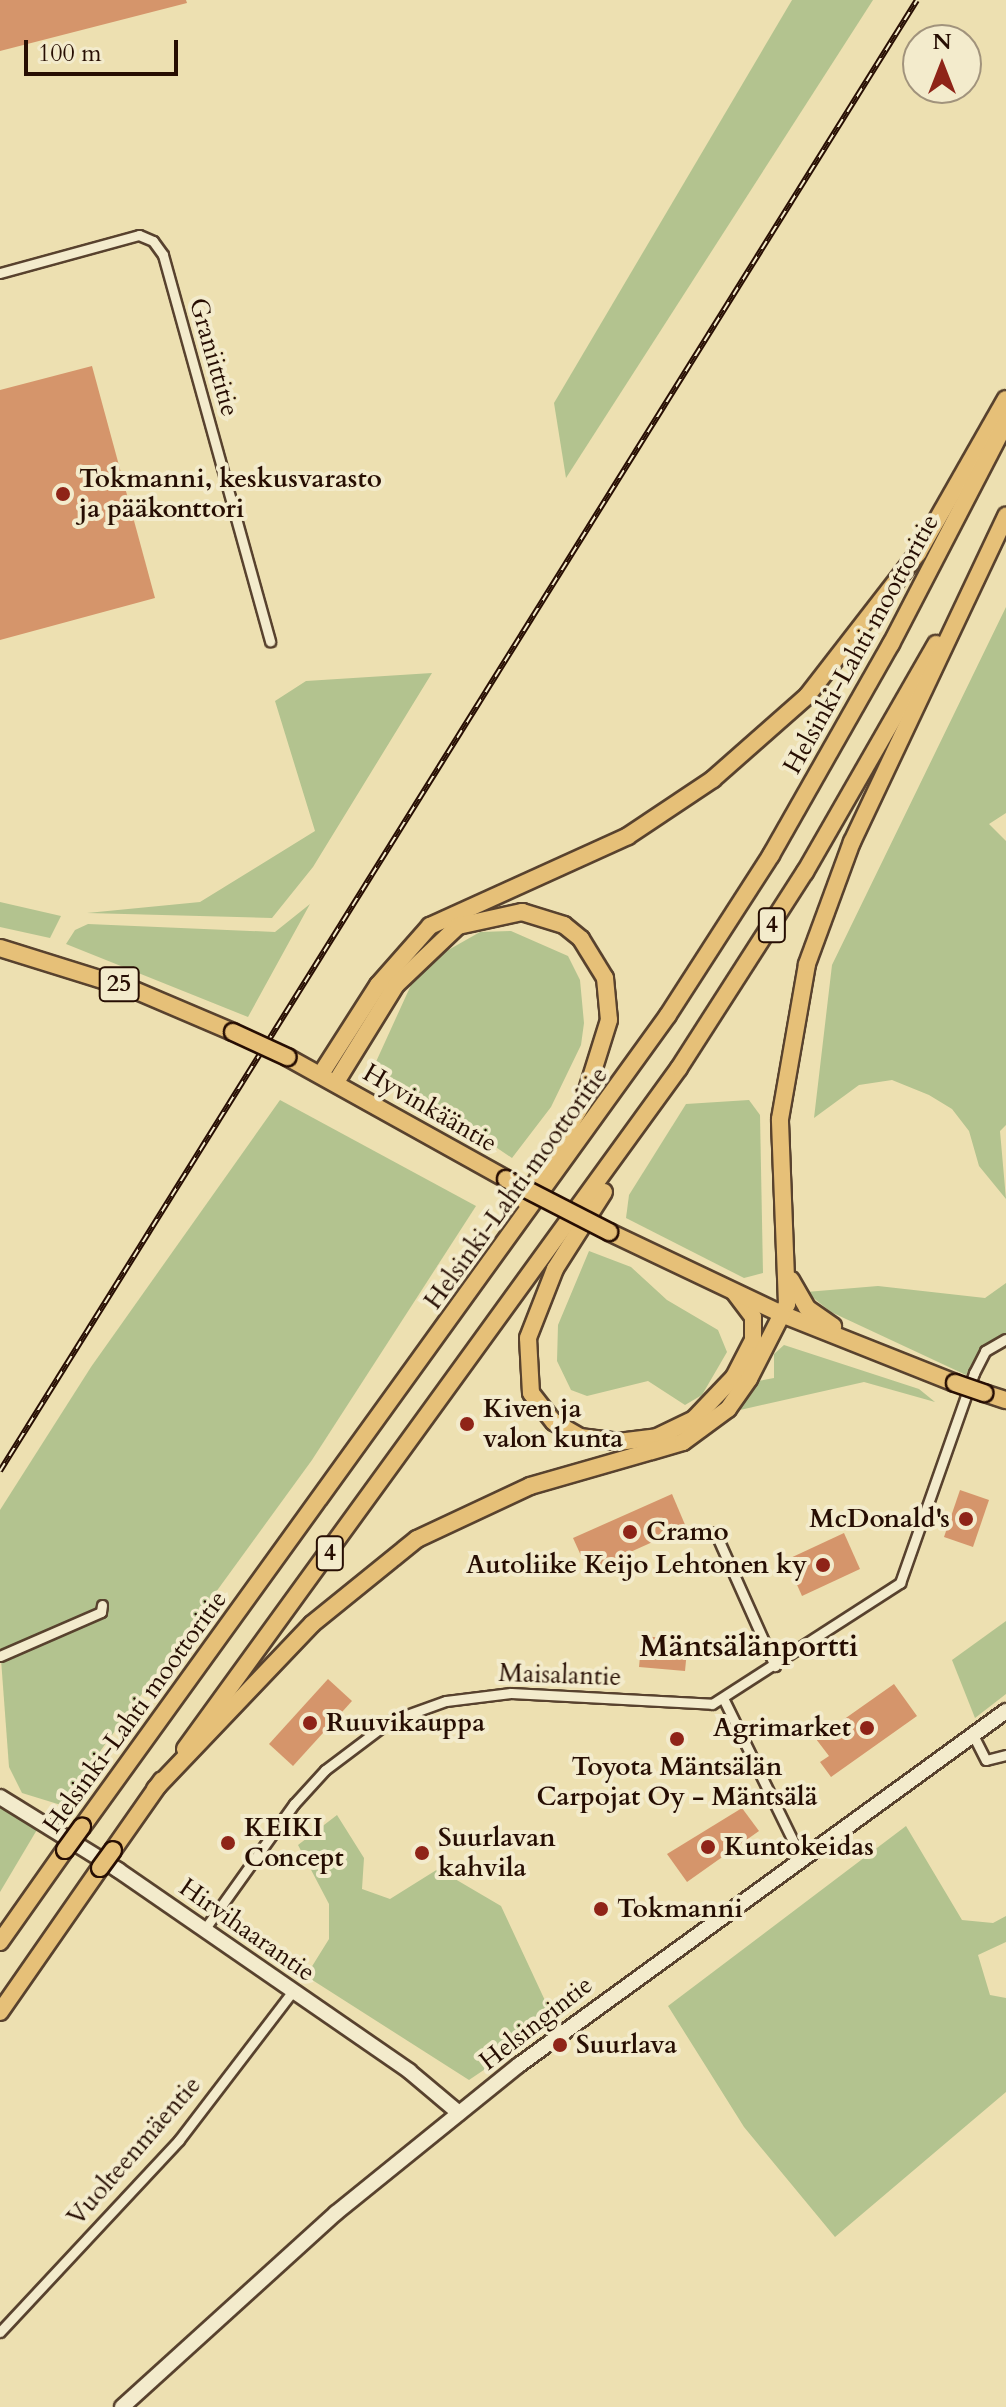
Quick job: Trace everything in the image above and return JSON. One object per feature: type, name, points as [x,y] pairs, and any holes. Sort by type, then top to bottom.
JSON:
[{"type":"highway","points":[[329,1078],[378,985],[430,926],[628,836],[713,779],[807,696],[887,600],[1006,399]]},
{"type":"highway","name":"Helsinki-Lahti moottoritie","points":[[0,1942],[626,1076],[771,855],[891,644],[1006,422]]},
{"type":"highway","points":[[155,1789],[312,1624],[383,1564],[485,1504],[699,1433],[728,1409],[784,1315],[780,1119],[807,964],[852,842],[1006,514]]},
{"type":"highway","name":"4","points":[[0,2012],[155,1789],[679,1068],[805,872],[1006,514]]},
{"type":"highway","points":[[329,1078],[405,974],[440,939],[473,919],[522,912],[546,917],[581,939],[605,978],[609,1020],[583,1103],[421,1360]]},
{"type":"highway","name":"Hyvinkääntie","points":[[0,948],[132,989],[233,1032],[329,1078],[506,1179],[734,1292],[955,1383],[1006,1400]]},
{"type":"highway","points":[[679,1068],[543,1294],[525,1355],[531,1393],[554,1422],[580,1437],[639,1441],[677,1429],[716,1400],[746,1357],[753,1317],[734,1292]]},
{"type":"highway","points":[[785,1259],[807,1308],[880,1353]]},
{"type":"main road","name":"Helsingintie","points":[[122,2407],[235,2300],[459,2113],[1006,1711]]},
{"type":"main road","name":"Hirvihaarantie","points":[[0,1797],[293,1991],[459,2113]]},
{"type":"street","name":"Graniittitie","points":[[0,273],[139,235],[153,241],[163,255],[270,641]]},
{"type":"street","points":[[802,1859],[724,1700],[900,1583],[974,1373],[985,1351],[1006,1339]]},
{"type":"street","points":[[715,1532],[775,1666]]},
{"type":"street","points":[[0,1656],[101,1612],[102,1605]]},
{"type":"street","name":"Maisalantie","points":[[204,1930],[294,1804],[325,1770],[390,1721],[446,1701],[511,1693],[724,1700]]},
{"type":"street","points":[[973,1735],[986,1760],[1006,1755]]},
{"type":"street","name":"Vuolteenmäentie","points":[[0,2332],[179,2140],[293,1991]]},
{"type":"green space","points":[[792,0],[873,0],[566,478],[554,403]]},
{"type":"green space","points":[[1006,607],[1006,813],[989,824],[1006,841],[1006,1125],[1000,1131],[1006,1199],[979,1166],[969,1131],[952,1109],[929,1095],[892,1080],[859,1085],[814,1118],[832,965]]},
{"type":"green space","points":[[432,673],[313,867],[272,918],[87,913],[200,902],[315,831],[275,701],[306,681]]},
{"type":"green space","points":[[0,902],[61,916],[50,938],[0,927]]},
{"type":"green space","points":[[310,904],[248,1017],[66,944],[75,930],[88,924],[275,932]]},
{"type":"green space","points":[[511,931],[568,956],[580,980],[584,1023],[581,1045],[551,1107],[512,1158],[444,1112],[387,1087],[375,1064],[411,985],[443,953],[480,932]]},
{"type":"green space","points":[[280,1100],[476,1206],[312,1460],[61,1805],[22,1793],[9,1767],[0,1646],[0,1510],[91,1367]]},
{"type":"green space","points":[[749,1100],[760,1115],[763,1273],[744,1278],[626,1218],[629,1195],[686,1104]]},
{"type":"green space","points":[[589,1251],[631,1267],[667,1300],[718,1330],[727,1352],[702,1395],[685,1405],[648,1381],[587,1396],[571,1390],[557,1361],[558,1325]]},
{"type":"green space","points":[[1006,1283],[1006,1333],[981,1347],[966,1375],[831,1312],[806,1292],[878,1286],[985,1298]]},
{"type":"green space","points":[[784,1345],[919,1389],[935,1402],[864,1382],[740,1410],[758,1381],[774,1378],[774,1354]]},
{"type":"green space","points":[[1006,1621],[1006,1694],[975,1718],[952,1660]]},
{"type":"green space","points":[[0,1806],[38,1828],[0,1892]]},
{"type":"green space","points":[[337,1815],[364,1858],[362,1889],[390,1899],[438,1869],[501,1906],[555,2022],[469,2080],[306,1976],[329,1939],[329,1904],[298,1845]]},
{"type":"green space","points":[[906,1826],[962,1920],[993,1923],[1006,1916],[1006,1942],[978,1955],[990,1995],[1006,1998],[1006,2092],[835,2237],[744,2127],[668,2006]]},
{"type":"building","points":[[0,0],[186,0],[187,3],[0,51]]},
{"type":"building","name":"Tokmanni, keskusvarasto ja pääkonttori","points":[[92,366],[155,598],[0,640],[0,390]]},
{"type":"building","name":"McDonald's","points":[[960,1490],[989,1500],[973,1547],[944,1537]]},
{"type":"building","name":"Cramo","points":[[672,1494],[686,1527],[588,1571],[573,1538]]},
{"type":"building","name":"Autoliike Keijo Lehtonen ky","points":[[844,1533],[860,1569],[802,1596],[786,1560]]},
{"type":"building","points":[[642,1636],[688,1640],[685,1671],[639,1667]]},
{"type":"building","name":"Ruuvikauppa","points":[[328,1679],[352,1701],[293,1766],[269,1744]]},
{"type":"building","name":"Agrimarket","points":[[894,1684],[917,1716],[831,1777],[820,1762],[829,1756],[816,1739]]},
{"type":"building","name":"Kuntokeidas","points":[[742,1808],[759,1831],[687,1882],[667,1854]]},
{"type":"railway","points":[[0,1471],[917,0]]},
{"type":"place","name":"Tokmanni, keskusvarasto ja pääkonttori","points":[[63,494]]},
{"type":"place","name":"Kiven ja valon kunta","points":[[467,1424]]},
{"type":"place","name":"McDonald's","points":[[966,1519]]},
{"type":"place","name":"Cramo","points":[[630,1532]]},
{"type":"place","name":"Autoliike Keijo Lehtonen ky","points":[[823,1565]]},
{"type":"place","name":"Ruuvikauppa","points":[[310,1723]]},
{"type":"place","name":"Agrimarket","points":[[867,1728]]},
{"type":"place","name":"Toyota Mäntsälän Carpojat Oy - Mäntsälä","points":[[677,1739]]},
{"type":"place","name":"KEIKI Concept","points":[[228,1843]]},
{"type":"place","name":"Kuntokeidas","points":[[708,1847]]},
{"type":"place","name":"Suurlavan kahvila","points":[[422,1853]]},
{"type":"place","name":"Tokmanni","points":[[601,1909]]},
{"type":"place","name":"Suurlava","points":[[560,2045]]},
{"type":"district","name":"Mäntsälänportti","points":[[749,1647]]}]
